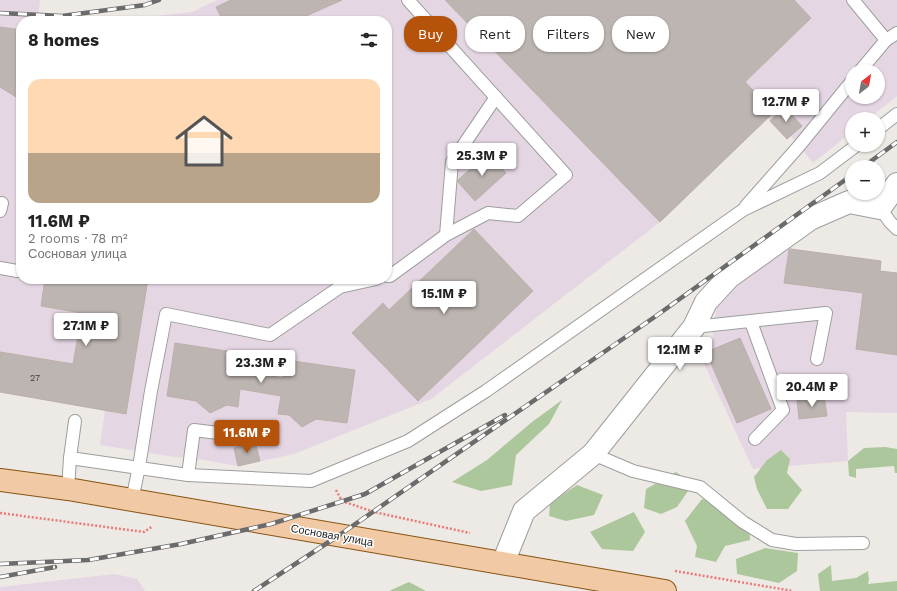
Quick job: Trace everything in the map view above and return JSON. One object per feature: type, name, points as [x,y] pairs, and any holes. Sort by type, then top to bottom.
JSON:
[{"type":"main road","name":"Сосновая улица","points":[[0,480],[68,489],[503,563],[652,590]]},
{"type":"street","points":[[503,563],[524,511],[593,454],[694,327],[706,302],[729,277],[810,219],[849,202],[880,208],[897,184]]},
{"type":"lane","points":[[392,275],[446,235],[488,213],[518,216],[566,175],[408,0]]},
{"type":"lane","points":[[853,0],[886,40]]},
{"type":"lane","points":[[866,64],[886,40],[897,33]]},
{"type":"lane","points":[[742,210],[799,146],[845,90]]},
{"type":"lane","points":[[446,235],[452,162],[496,97]]},
{"type":"lane","points":[[885,123],[897,114]]},
{"type":"lane","points":[[70,458],[188,475],[311,481],[408,441],[486,391],[742,210],[820,173],[848,152]]},
{"type":"lane","points":[[880,208],[897,229]]},
{"type":"lane","points":[[0,268],[16,271]]},
{"type":"lane","points":[[132,500],[166,314],[270,335],[338,284]]},
{"type":"lane","points":[[694,327],[826,313],[817,359]]},
{"type":"lane","points":[[751,322],[783,410],[755,439]]},
{"type":"lane","points":[[68,489],[75,421]]},
{"type":"lane","points":[[188,475],[194,430],[226,434]]},
{"type":"lane","points":[[593,454],[633,471],[700,487],[743,522],[772,540],[796,544],[863,543]]},
{"type":"shaded area","points":[[0,0],[40,0],[38,16],[16,16],[16,284],[392,284],[392,16],[156,16],[192,12],[217,0],[897,0],[897,96],[877,112],[845,112],[845,138],[813,163],[791,136],[787,139],[768,118],[660,222],[431,399],[294,454],[238,466],[100,445],[105,410],[0,392]]},
{"type":"shaded area","points":[[789,248],[881,261],[880,271],[897,273],[897,413],[846,412],[848,461],[753,469],[698,351],[713,339],[713,326],[719,297]]},
{"type":"shaded area","points":[[115,574],[137,579],[145,591],[0,591],[0,587]]},
{"type":"green space","points":[[562,400],[549,424],[516,455],[512,485],[481,491],[452,482],[487,460],[532,422]]},
{"type":"green space","points":[[885,447],[897,449],[897,473],[895,473],[894,466],[856,469],[856,478],[849,476],[848,461],[864,448]]},
{"type":"green space","points":[[781,450],[790,459],[787,473],[802,490],[788,509],[767,509],[757,489],[754,477],[767,460]]},
{"type":"green space","points":[[676,472],[693,484],[677,507],[661,514],[644,508],[646,489]]},
{"type":"green space","points":[[577,485],[603,495],[594,515],[566,521],[549,516],[550,503]]},
{"type":"green space","points":[[702,499],[724,503],[749,519],[750,540],[725,546],[716,562],[695,557],[697,546],[685,521]]},
{"type":"green space","points":[[634,512],[645,532],[633,551],[602,549],[590,532]]},
{"type":"green space","points":[[765,548],[798,553],[797,571],[779,583],[737,574],[736,559]]},
{"type":"green space","points":[[831,565],[832,581],[856,578],[868,571],[868,584],[897,581],[897,591],[820,591],[818,574]]},
{"type":"green space","points":[[409,582],[426,591],[389,591]]},
{"type":"building","points":[[231,0],[342,0],[306,16],[220,16],[216,7]]},
{"type":"building","points":[[445,0],[794,0],[811,18],[745,82],[774,112],[660,222],[495,52],[525,52],[525,16],[465,16],[465,21]]},
{"type":"building","points":[[0,27],[16,29],[16,97],[0,87]]},
{"type":"building","points":[[785,107],[802,126],[787,139],[770,121]]},
{"type":"building","points":[[488,153],[506,173],[475,201],[458,182],[458,180]]},
{"type":"building","points":[[474,229],[533,291],[418,401],[352,333],[383,303],[389,310]]},
{"type":"building","points":[[790,249],[881,261],[880,271],[897,273],[897,355],[856,349],[863,293],[784,283]]},
{"type":"building","points":[[44,284],[147,284],[126,414],[0,392],[0,352],[73,364],[82,313],[41,306]]},
{"type":"building","points":[[740,338],[771,409],[737,423],[706,352]]},
{"type":"building","points":[[175,343],[246,354],[243,371],[283,378],[286,360],[355,370],[347,423],[316,419],[302,427],[289,415],[278,414],[281,396],[240,389],[238,407],[227,405],[210,413],[196,401],[167,396]]},
{"type":"building","points":[[824,396],[827,416],[799,419],[797,400]]},
{"type":"building","points":[[255,442],[260,461],[238,466],[234,448]]},
{"type":"railway","points":[[0,13],[62,16],[145,5],[159,0]]},
{"type":"railway","points":[[873,160],[897,142]]},
{"type":"railway","points":[[254,591],[338,536],[656,316],[845,180]]},
{"type":"railway","points":[[0,564],[88,560],[181,544],[271,524],[365,494],[505,415]]},
{"type":"railway","points":[[0,577],[55,567]]}]
